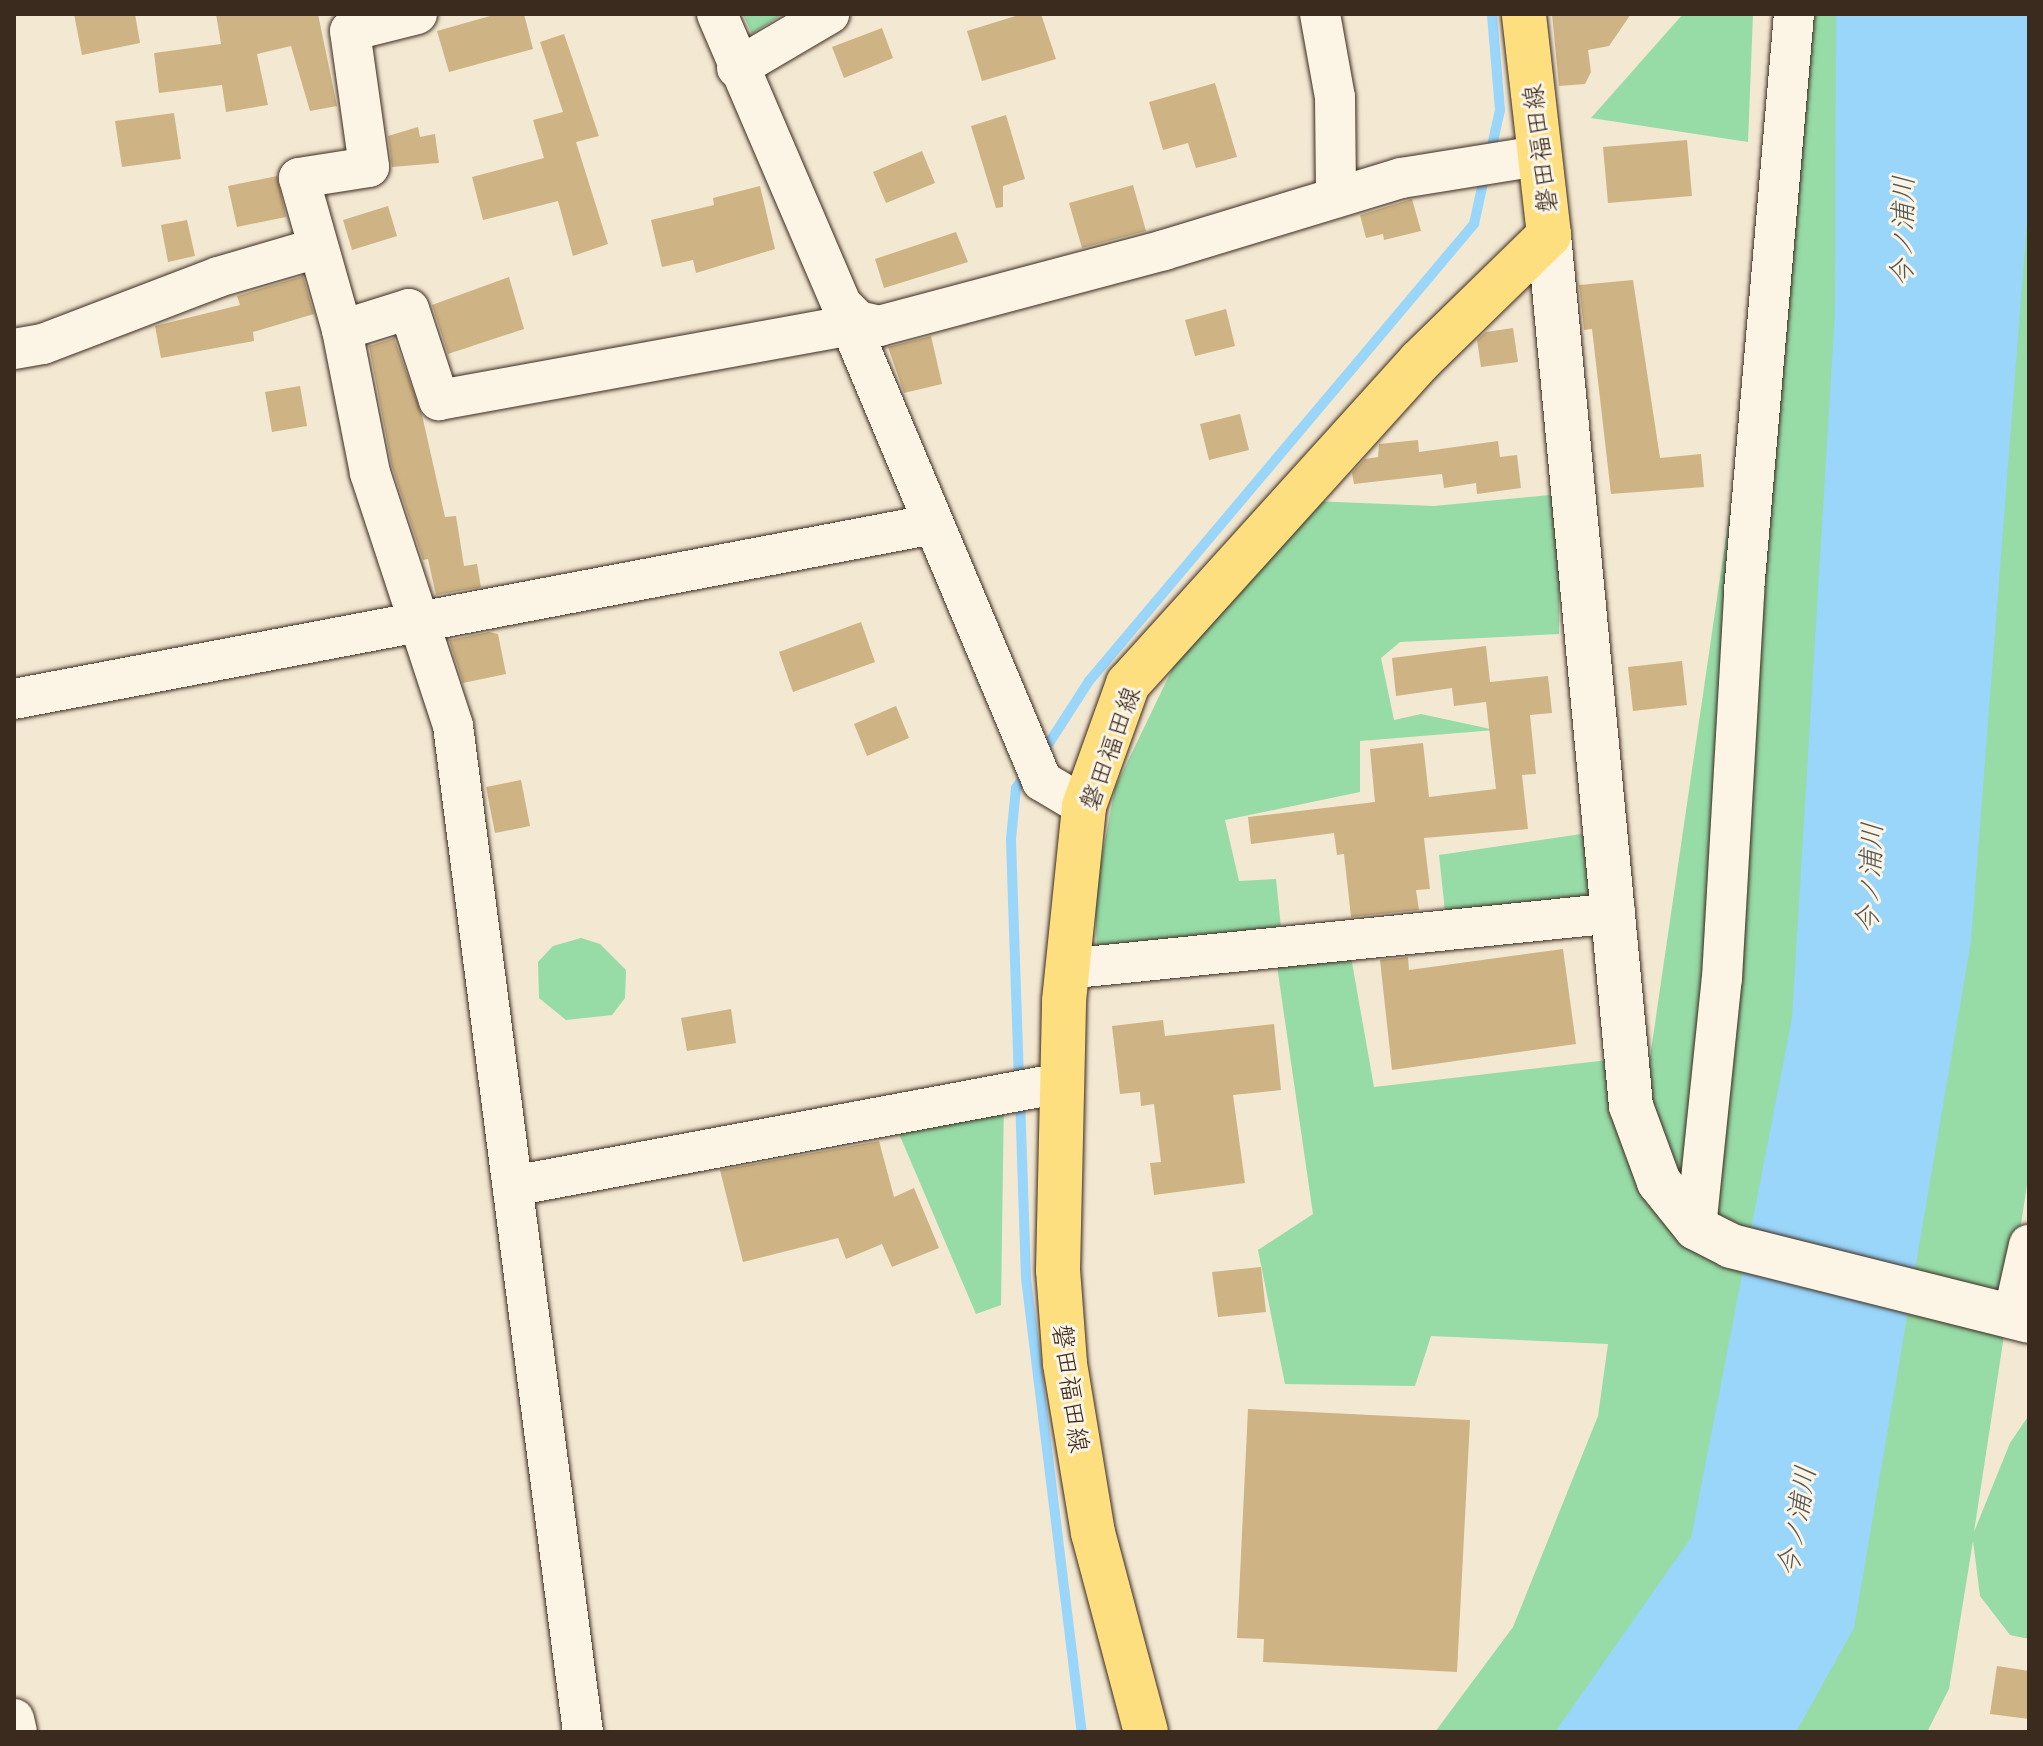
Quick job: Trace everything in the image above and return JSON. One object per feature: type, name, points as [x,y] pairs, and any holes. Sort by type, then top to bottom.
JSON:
[{"type":"main road","name":"磐田福田線","points":[[1146,1732],[1093,1533],[1065,1363],[1058,1270],[1066,969],[1084,806],[1128,684],[1420,361],[1549,235],[1524,14]]},
{"type":"street","points":[[417,14],[350,31],[369,167],[299,178],[342,330],[370,473],[453,726],[583,1732]]},
{"type":"street","points":[[717,14],[737,68],[847,315],[1042,781],[1084,806]]},
{"type":"street","points":[[737,68],[829,14]]},
{"type":"street","points":[[1320,14],[1335,97],[1336,197]]},
{"type":"street","points":[[1714,1237],[1722,978],[1744,591],[1794,14]]},
{"type":"street","points":[[342,330],[409,309],[439,400],[847,315],[879,326],[913,319],[1401,178],[1538,156]]},
{"type":"street","points":[[1549,235],[1631,1106],[1659,1182],[1714,1237],[2021,1319],[2029,1245]]},
{"type":"street","points":[[14,349],[43,344],[218,277],[317,248]]},
{"type":"street","points":[[14,699],[934,524]]},
{"type":"street","points":[[1066,969],[1615,913]]},
{"type":"street","points":[[513,1186],[1061,1083]]},
{"type":"street","points":[[14,1719],[17,1732]]},
{"type":"green space","points":[[743,14],[783,14],[752,34]]},
{"type":"green space","points":[[1683,14],[1753,14],[1748,142],[1591,118]]},
{"type":"green space","points":[[1783,14],[2029,14],[2029,1172],[1974,1532],[2010,1443],[2029,1415],[2029,1639],[2010,1635],[1980,1596],[1973,1541],[1949,1689],[1927,1732],[1435,1732],[1513,1627],[1598,1416],[1608,1344],[1431,1336],[1415,1386],[1285,1384],[1258,1250],[1313,1214],[1276,959],[1348,940],[1374,1087],[1608,1060],[1637,1121],[1633,1174],[1789,105]]},
{"type":"green space","points":[[1560,494],[1559,634],[1400,642],[1381,658],[1394,720],[1421,714],[1495,730],[1360,741],[1360,792],[1225,820],[1239,881],[1276,879],[1283,947],[1097,954],[1095,893],[1115,788],[1178,657],[1312,501],[1434,506]]},
{"type":"green space","points":[[1608,830],[1607,913],[1447,930],[1439,855]]},
{"type":"green space","points":[[581,938],[600,944],[626,970],[625,998],[612,1015],[566,1020],[539,998],[538,962],[553,946]]},
{"type":"green space","points":[[1004,1094],[1001,1305],[976,1314],[891,1115]]},
{"type":"water","name":"今ノ浦川","points":[[1836,14],[2029,14],[2029,196],[1971,941],[1854,1628],[1796,1732],[1555,1732],[1691,1538],[1792,1018],[1835,312]]},
{"type":"building","points":[[74,14],[135,14],[140,43],[82,55]]},
{"type":"building","points":[[216,14],[318,14],[337,106],[310,111],[291,46],[257,54],[268,105],[226,112],[222,85],[159,93],[154,53],[221,44]]},
{"type":"building","points":[[497,14],[524,14],[533,49],[449,72],[437,31]]},
{"type":"building","points":[[1022,14],[1041,14],[1056,59],[982,81],[967,31]]},
{"type":"building","points":[[1552,14],[1631,14],[1609,46],[1588,50],[1591,72],[1585,84],[1559,86]]},
{"type":"building","points":[[882,28],[893,58],[844,78],[832,47]]},
{"type":"building","points":[[564,34],[599,136],[576,142],[608,244],[573,256],[558,201],[483,220],[472,177],[544,158],[533,120],[563,112],[540,42]]},
{"type":"building","points":[[1215,83],[1237,157],[1196,168],[1188,143],[1163,150],[1149,102]]},
{"type":"building","points":[[174,113],[181,159],[122,167],[115,121]]},
{"type":"building","points":[[1006,115],[1025,179],[1003,186],[1003,207],[996,208],[971,126]]},
{"type":"building","points":[[418,127],[420,137],[435,134],[439,163],[392,167],[388,136]]},
{"type":"building","points":[[1687,140],[1692,196],[1608,203],[1603,147]]},
{"type":"building","points":[[922,151],[935,183],[886,203],[873,172]]},
{"type":"building","points":[[277,176],[286,217],[237,227],[228,186]]},
{"type":"building","points":[[1133,185],[1146,231],[1082,248],[1069,203]]},
{"type":"building","points":[[760,186],[775,249],[696,273],[693,260],[662,267],[651,220],[714,205],[713,198]]},
{"type":"building","points":[[1412,199],[1421,231],[1384,240],[1383,234],[1366,238],[1360,215]]},
{"type":"building","points":[[388,206],[397,236],[352,250],[343,220]]},
{"type":"building","points":[[187,220],[195,256],[168,262],[161,225]]},
{"type":"building","points":[[956,232],[968,262],[884,288],[875,259]]},
{"type":"building","points":[[303,276],[314,314],[253,332],[254,341],[161,358],[155,326],[240,305],[237,296]]},
{"type":"building","points":[[509,277],[524,329],[448,354],[432,305]]},
{"type":"building","points":[[1633,280],[1660,458],[1701,454],[1704,487],[1611,494],[1592,329],[1584,330],[1579,285]]},
{"type":"building","points":[[1226,309],[1235,346],[1195,356],[1185,320]]},
{"type":"building","points":[[1513,328],[1518,362],[1481,367],[1477,340],[1486,332]]},
{"type":"building","points":[[931,336],[942,384],[904,393],[888,347]]},
{"type":"building","points":[[394,338],[422,415],[445,517],[456,516],[464,566],[477,564],[481,587],[436,595],[428,559],[423,560],[392,467],[369,346]]},
{"type":"building","points":[[300,386],[307,426],[272,432],[265,392]]},
{"type":"building","points":[[1240,414],[1249,450],[1209,460],[1200,424]]},
{"type":"building","points":[[1418,440],[1419,452],[1498,441],[1500,457],[1517,455],[1521,488],[1477,494],[1476,483],[1444,488],[1442,474],[1354,484],[1352,473],[1365,459],[1378,457],[1379,444]]},
{"type":"building","points":[[861,622],[875,662],[793,692],[779,652]]},
{"type":"building","points":[[489,632],[498,634],[506,674],[463,683],[449,640]]},
{"type":"building","points":[[1486,646],[1490,682],[1548,676],[1552,713],[1530,715],[1536,774],[1522,775],[1528,829],[1424,838],[1430,889],[1416,890],[1419,910],[1351,917],[1344,854],[1337,855],[1334,833],[1251,844],[1248,817],[1375,802],[1370,749],[1423,743],[1429,797],[1496,789],[1486,702],[1454,706],[1452,688],[1396,696],[1392,658]]},
{"type":"building","points":[[1682,661],[1687,705],[1633,711],[1628,667]]},
{"type":"building","points":[[896,706],[909,738],[867,756],[854,724]]},
{"type":"building","points":[[521,780],[530,826],[495,833],[486,787]]},
{"type":"building","points":[[1563,949],[1576,1044],[1392,1070],[1380,960],[1408,957],[1409,970]]},
{"type":"building","points":[[731,1009],[736,1043],[687,1051],[681,1018]]},
{"type":"building","points":[[1163,1020],[1165,1036],[1274,1024],[1281,1090],[1233,1095],[1245,1183],[1154,1195],[1150,1163],[1161,1162],[1154,1104],[1141,1106],[1140,1092],[1120,1094],[1112,1026]]},
{"type":"building","points":[[879,1141],[894,1197],[914,1188],[939,1248],[892,1267],[882,1244],[846,1259],[838,1238],[743,1262],[720,1170]]},
{"type":"building","points":[[1261,1267],[1266,1312],[1218,1317],[1212,1272]]},
{"type":"building","points":[[1248,1409],[1470,1420],[1457,1672],[1263,1662],[1264,1639],[1237,1638]]},
{"type":"building","points":[[1997,1666],[2029,1671],[2029,1719],[1990,1714]]},
{"type":"waterway","points":[[1490,155],[1500,110],[1492,14]]},
{"type":"waterway","points":[[1042,754],[1089,681],[1474,224],[1485,174]]},
{"type":"waterway","points":[[1019,1081],[1011,839],[1016,788],[1027,773]]},
{"type":"waterway","points":[[1020,1097],[1026,1278],[1082,1732]]}]
